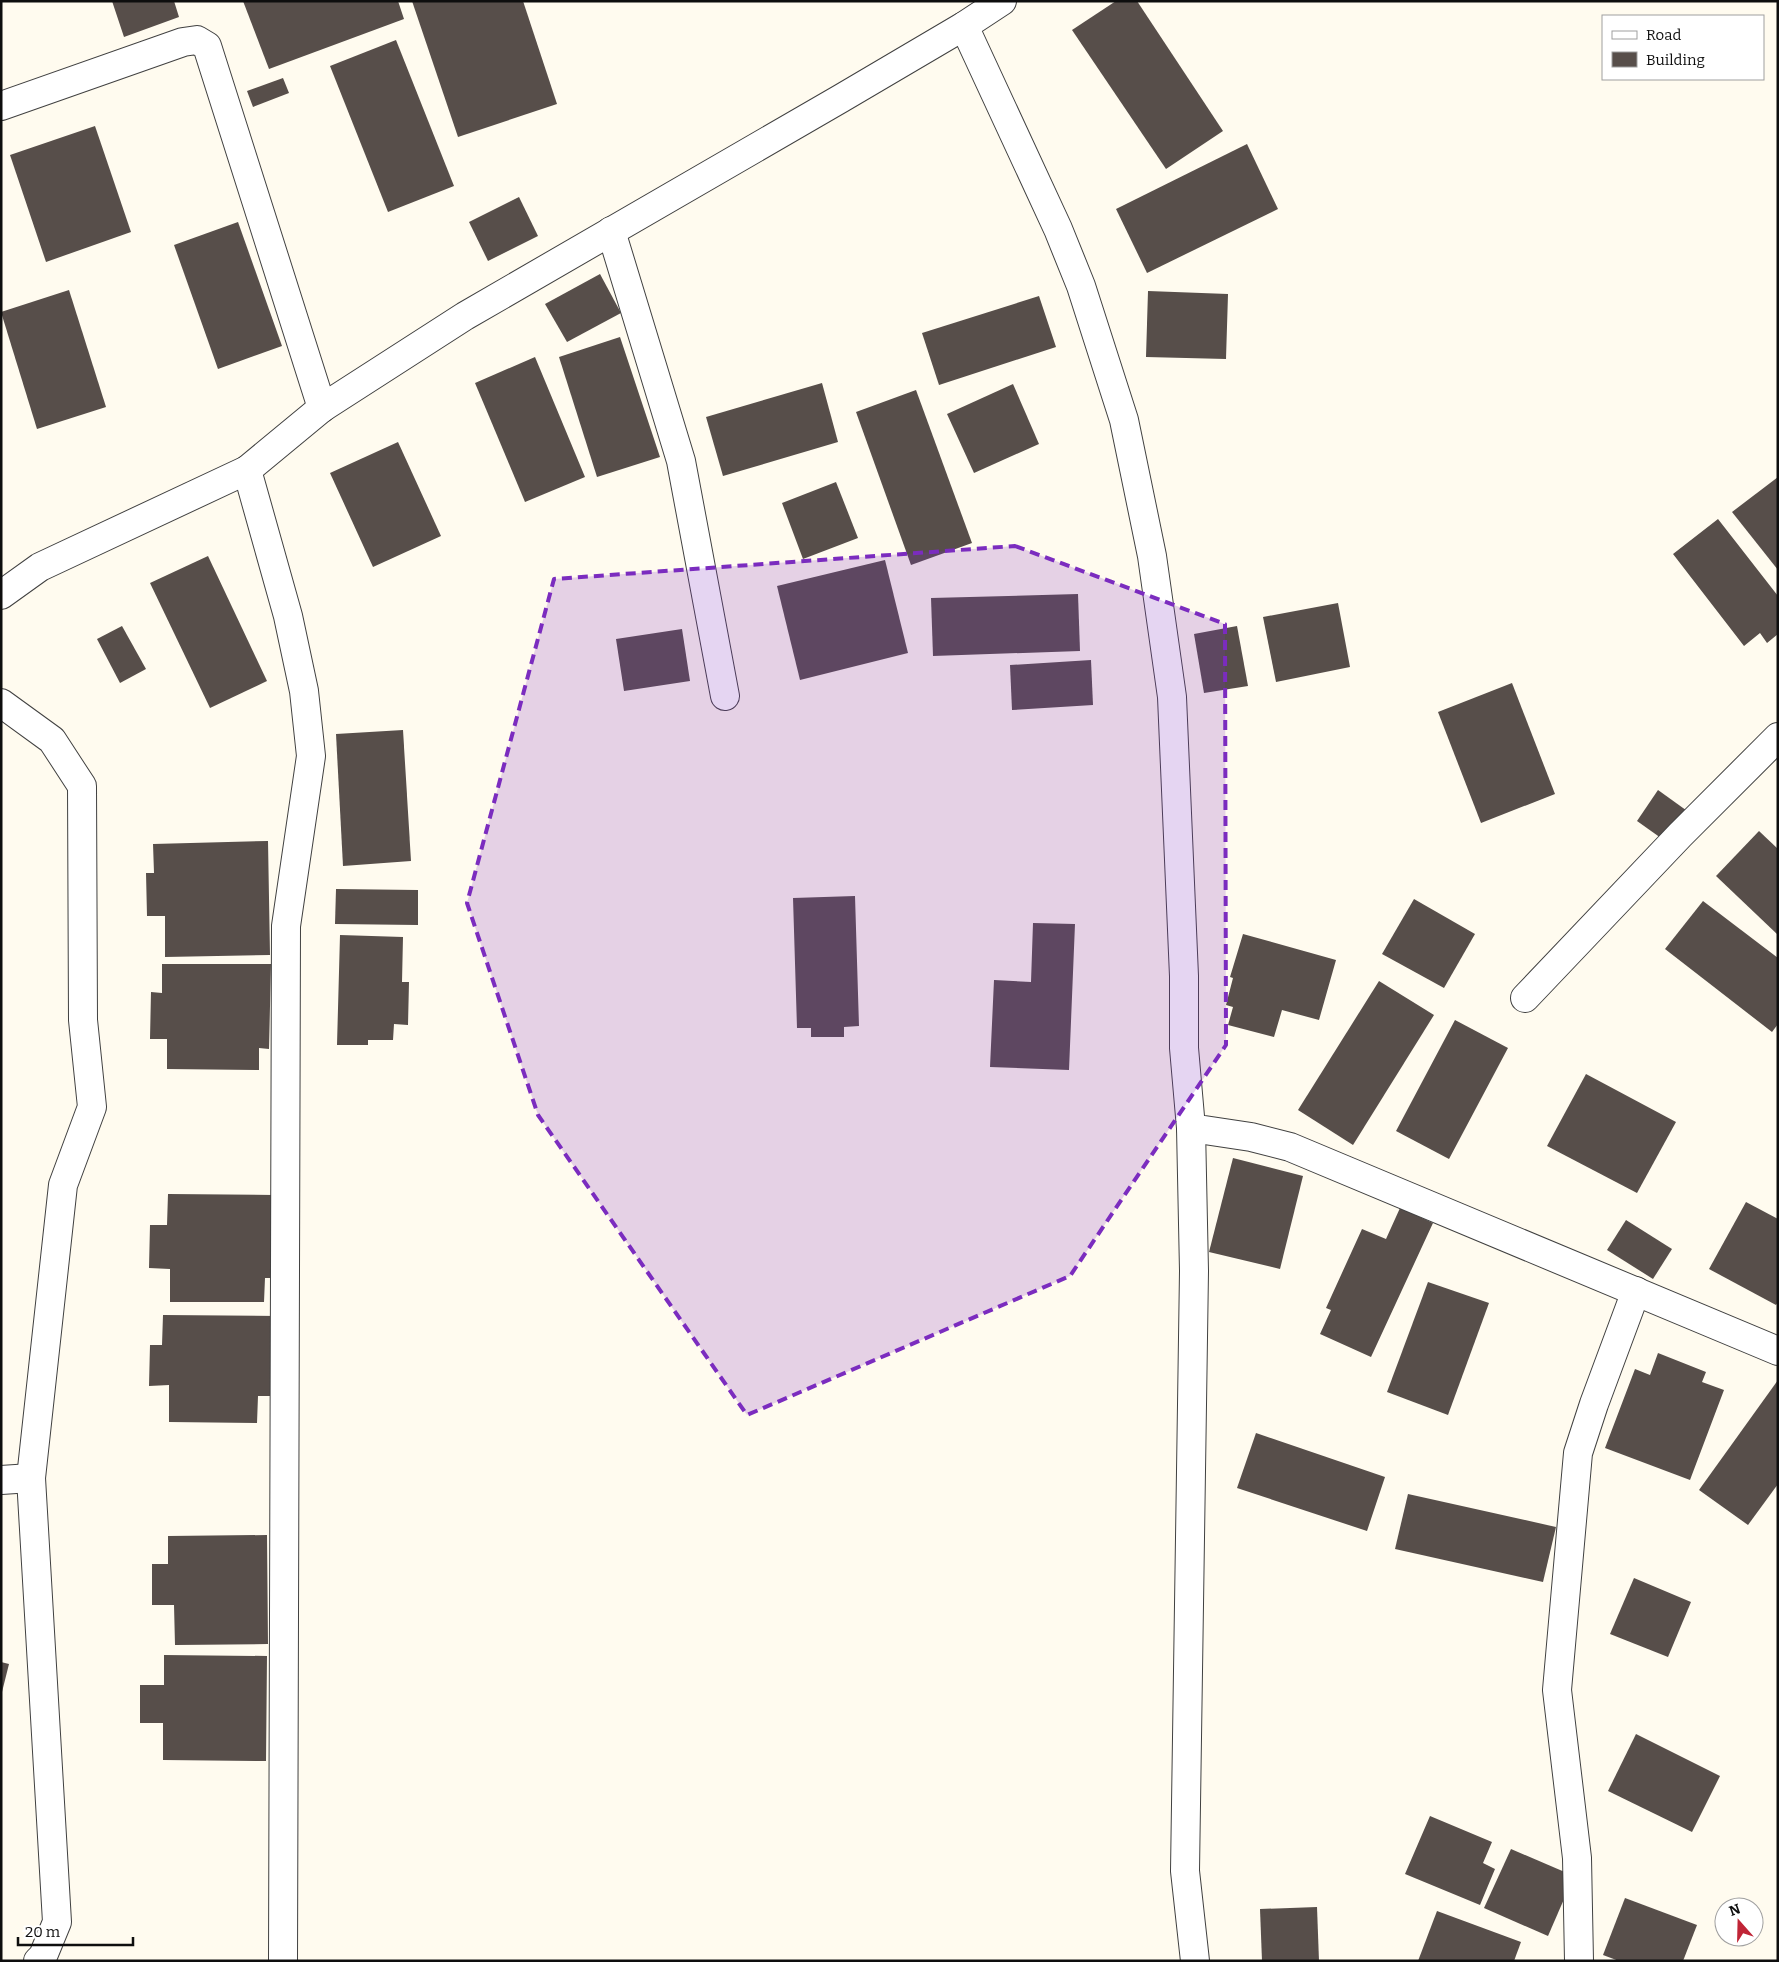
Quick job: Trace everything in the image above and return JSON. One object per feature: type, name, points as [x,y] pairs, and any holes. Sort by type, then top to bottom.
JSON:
[{"type":"street","points":[[1,595],[40,567],[247,470],[322,408],[465,316],[611,231],[977,10],[1084,294],[1124,420],[1152,556],[1172,697],[1184,976],[1184,1048],[1191,1128],[1194,1271],[1186,1871],[1195,1961]]},
{"type":"street","points":[[1,106],[183,42],[197,40],[207,46],[322,408]]},
{"type":"street","points":[[611,231],[681,461],[725,696]]},
{"type":"street","points":[[247,470],[288,616],[304,691],[312,756],[286,926],[283,1961]]},
{"type":"street","points":[[1,703],[52,740],[82,786],[83,1020],[92,1107],[63,1184],[31,1478],[56,1922],[42,1956],[38,1961]]},
{"type":"street","points":[[1525,998],[1680,835],[1778,737]]},
{"type":"street","points":[[1191,1128],[1251,1137],[1290,1147],[1778,1351]]},
{"type":"street","points":[[1579,1961],[1577,1858],[1557,1690],[1578,1453],[1636,1291]]},
{"type":"street","points":[[1,1480],[31,1478]]},
{"type":"highlighted area","points":[[1015,546],[1225,624],[1226,1045],[1070,1276],[747,1415],[538,1115],[467,903],[554,579]]},
{"type":"building","points":[[112,1],[174,1],[179,17],[124,37]]},
{"type":"building","points":[[243,1],[398,1],[404,19],[269,69]]},
{"type":"building","points":[[412,1],[523,1],[557,104],[458,137]]},
{"type":"building","points":[[1116,1],[1137,1],[1223,131],[1166,169],[1072,30]]},
{"type":"building","points":[[396,40],[454,186],[388,212],[330,66]]},
{"type":"building","points":[[283,78],[289,93],[253,107],[247,91]]},
{"type":"building","points":[[95,126],[131,232],[46,262],[10,155]]},
{"type":"building","points":[[1247,144],[1278,209],[1147,273],[1116,209]]},
{"type":"building","points":[[519,197],[538,236],[488,261],[469,222]]},
{"type":"building","points":[[238,222],[282,346],[218,369],[174,245]]},
{"type":"building","points":[[600,274],[621,313],[567,342],[545,304]]},
{"type":"building","points":[[69,290],[106,407],[37,429],[1,312]]},
{"type":"building","points":[[1148,291],[1228,294],[1226,359],[1146,357]]},
{"type":"building","points":[[1039,296],[1056,347],[939,385],[922,333]]},
{"type":"building","points":[[620,337],[660,457],[597,477],[559,357]]},
{"type":"building","points":[[535,357],[585,477],[525,502],[475,383]]},
{"type":"building","points":[[822,383],[838,442],[723,476],[706,417]]},
{"type":"building","points":[[1013,384],[1039,444],[974,473],[947,414]]},
{"type":"building","points":[[916,390],[972,543],[911,565],[856,412]]},
{"type":"building","points":[[398,442],[441,536],[373,567],[330,473]]},
{"type":"building","points":[[1778,477],[1778,570],[1732,512]]},
{"type":"building","points":[[836,482],[858,538],[803,559],[782,503]]},
{"type":"building","points":[[1718,519],[1778,596],[1778,634],[1767,643],[1760,633],[1744,646],[1673,554]]},
{"type":"building","points":[[208,556],[267,681],[210,708],[150,583]]},
{"type":"building","points":[[885,560],[908,653],[800,680],[777,586]]},
{"type":"building","points":[[1078,594],[1080,651],[933,656],[931,598]]},
{"type":"building","points":[[1338,603],[1350,667],[1276,682],[1263,617]]},
{"type":"building","points":[[122,626],[146,669],[120,683],[97,639]]},
{"type":"building","points":[[1237,626],[1248,686],[1204,693],[1194,634]]},
{"type":"building","points":[[682,629],[690,681],[624,691],[616,639]]},
{"type":"building","points":[[1091,660],[1093,705],[1012,710],[1010,665]]},
{"type":"building","points":[[1512,683],[1555,794],[1481,823],[1438,712]]},
{"type":"building","points":[[403,730],[411,861],[343,866],[336,734]]},
{"type":"building","points":[[1658,790],[1690,813],[1668,843],[1637,821]]},
{"type":"building","points":[[1759,831],[1778,849],[1778,935],[1716,876]]},
{"type":"building","points":[[268,841],[270,955],[165,957],[165,916],[147,916],[146,873],[154,873],[153,844]]},
{"type":"building","points":[[336,889],[418,890],[418,925],[335,924]]},
{"type":"building","points":[[855,896],[859,1026],[844,1027],[844,1037],[811,1037],[811,1028],[797,1028],[793,898]]},
{"type":"building","points":[[1414,899],[1475,934],[1444,988],[1382,954]]},
{"type":"building","points":[[1703,901],[1778,958],[1778,1024],[1772,1032],[1665,949]]},
{"type":"building","points":[[1033,923],[1075,924],[1069,1070],[990,1067],[994,980],[1031,982]]},
{"type":"building","points":[[1243,934],[1336,960],[1319,1020],[1282,1010],[1274,1037],[1228,1025],[1233,1007],[1226,1005],[1233,978],[1230,977]]},
{"type":"building","points":[[340,935],[403,937],[402,982],[409,982],[408,1025],[394,1024],[393,1040],[368,1040],[368,1045],[337,1045]]},
{"type":"building","points":[[162,964],[271,964],[269,1049],[259,1048],[259,1070],[167,1069],[167,1039],[150,1039],[151,992],[162,993]]},
{"type":"building","points":[[1379,981],[1434,1015],[1353,1145],[1298,1110]]},
{"type":"building","points":[[1455,1020],[1508,1048],[1449,1159],[1396,1131]]},
{"type":"building","points":[[1586,1074],[1676,1122],[1637,1193],[1547,1146]]},
{"type":"building","points":[[1233,1158],[1303,1176],[1280,1269],[1209,1252]]},
{"type":"building","points":[[168,1194],[274,1195],[273,1278],[265,1278],[264,1302],[170,1302],[170,1269],[149,1268],[150,1225],[167,1225]]},
{"type":"building","points":[[1746,1202],[1778,1219],[1778,1302],[1776,1305],[1709,1269]]},
{"type":"building","points":[[1400,1208],[1433,1223],[1371,1357],[1320,1334],[1331,1310],[1326,1308],[1362,1229],[1386,1239]]},
{"type":"building","points":[[1626,1220],[1672,1249],[1653,1279],[1607,1250]]},
{"type":"building","points":[[1428,1282],[1489,1303],[1448,1415],[1387,1392]]},
{"type":"building","points":[[163,1315],[278,1316],[277,1396],[258,1396],[257,1423],[169,1422],[169,1385],[149,1386],[150,1345],[162,1345]]},
{"type":"building","points":[[1658,1353],[1706,1372],[1702,1382],[1724,1390],[1690,1480],[1605,1448],[1635,1369],[1650,1375]]},
{"type":"building","points":[[1778,1380],[1778,1484],[1748,1525],[1699,1490]]},
{"type":"building","points":[[1256,1433],[1385,1477],[1367,1531],[1237,1488]]},
{"type":"building","points":[[1408,1494],[1556,1527],[1543,1582],[1395,1549]]},
{"type":"building","points":[[267,1535],[268,1644],[175,1645],[174,1605],[152,1605],[152,1564],[168,1564],[168,1536]]},
{"type":"building","points":[[1634,1578],[1691,1602],[1668,1657],[1610,1634]]},
{"type":"building","points":[[164,1655],[267,1656],[266,1761],[163,1760],[163,1723],[140,1723],[140,1685],[164,1685]]},
{"type":"building","points":[[1,1662],[9,1664],[2,1692],[1,1692]]},
{"type":"building","points":[[1636,1734],[1720,1776],[1692,1832],[1608,1791]]},
{"type":"building","points":[[1430,1816],[1492,1842],[1483,1863],[1495,1869],[1480,1905],[1405,1874]]},
{"type":"building","points":[[1511,1849],[1574,1876],[1548,1936],[1484,1908]]},
{"type":"building","points":[[1625,1898],[1697,1925],[1683,1961],[1619,1961],[1603,1955]]},
{"type":"building","points":[[1317,1907],[1319,1961],[1262,1961],[1260,1909]]},
{"type":"building","points":[[1437,1911],[1521,1942],[1514,1961],[1418,1961]]}]
